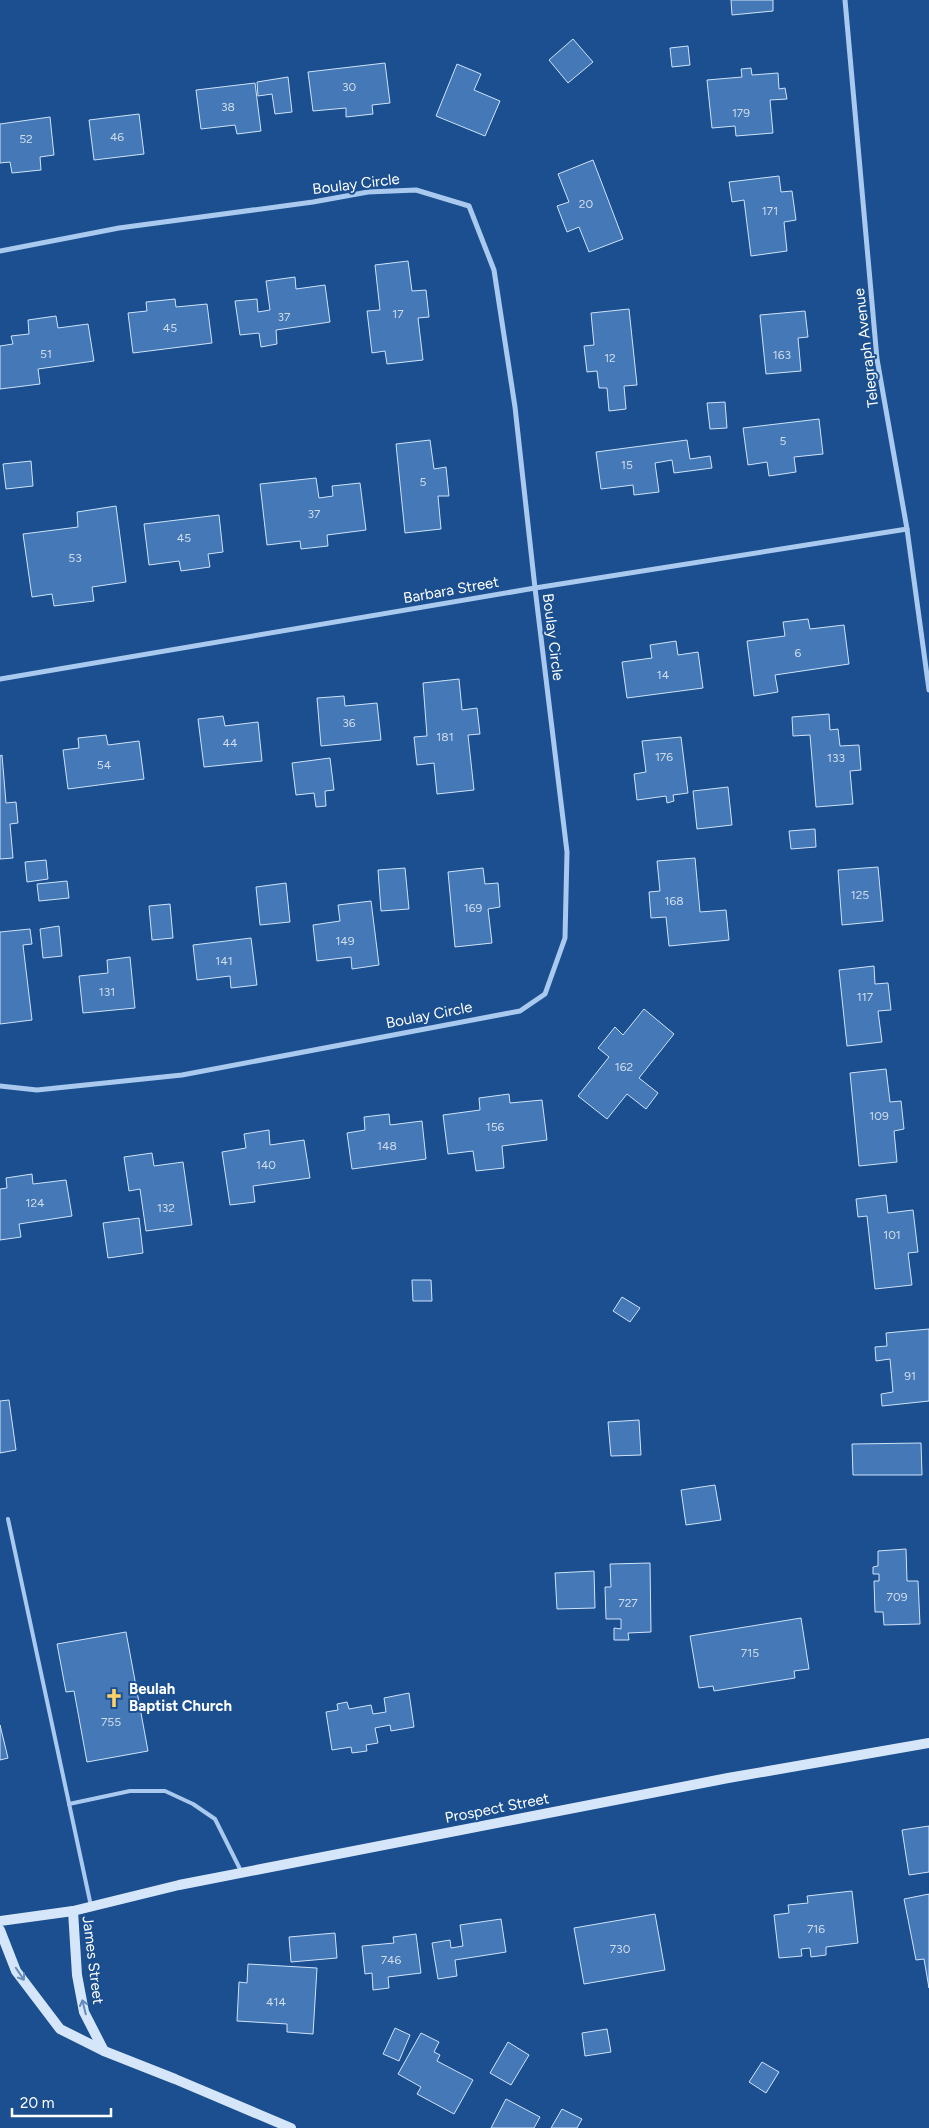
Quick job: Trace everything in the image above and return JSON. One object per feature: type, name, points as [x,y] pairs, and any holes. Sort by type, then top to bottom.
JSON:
[{"type":"main road","name":"Prospect Street","points":[[73,1910],[242,1873],[728,1778],[929,1743]]},
{"type":"main road","name":"James Street","points":[[0,1922],[73,1910],[74,1944],[84,2012],[104,2051]]},
{"type":"main road","points":[[0,1930],[16,1971],[60,2029],[104,2051],[291,2128]]},
{"type":"street","name":"Telegraph Avenue","points":[[845,0],[877,359],[907,529],[929,690]]},
{"type":"street","name":"Boulay Circle","points":[[0,251],[118,228],[314,202],[368,192],[416,190],[469,206],[494,270],[515,407],[567,852],[565,938],[545,994],[520,1010],[182,1075],[38,1090],[0,1086]]},
{"type":"street","name":"Barbara Street","points":[[0,679],[535,588],[907,529]]},
{"type":"lane","points":[[8,1519],[91,1906]]},
{"type":"lane","points":[[69,1804],[130,1791],[165,1791],[194,1804],[215,1819],[242,1873]]},
{"type":"building","points":[[731,0],[773,0],[773,11],[732,15]]},
{"type":"building","points":[[573,39],[593,62],[568,83],[549,60]]},
{"type":"building","points":[[688,46],[690,65],[672,67],[670,48]]},
{"type":"building","points":[[385,63],[390,103],[372,105],[373,114],[346,117],[346,108],[313,111],[308,72]]},
{"type":"building","points":[[457,64],[481,74],[474,90],[500,101],[485,136],[436,116]]},
{"type":"building","points":[[751,68],[752,75],[778,73],[779,89],[785,88],[787,99],[770,100],[773,133],[736,136],[735,126],[712,128],[707,80],[742,77],[741,69]]},
{"type":"building","points":[[288,77],[292,112],[275,114],[272,94],[258,96],[257,82]]},
{"type":"building","points":[[255,83],[261,131],[237,134],[235,125],[201,129],[196,90]]},
{"type":"building","points":[[139,114],[144,154],[94,160],[89,120]]},
{"type":"building","points":[[50,117],[54,155],[40,157],[41,170],[12,173],[10,162],[0,163],[0,124]]},
{"type":"building","points":[[593,160],[623,239],[589,252],[579,227],[567,232],[557,206],[569,202],[558,174]]},
{"type":"building","points":[[779,176],[781,192],[792,191],[796,220],[784,222],[787,251],[751,256],[744,200],[732,202],[729,182]]},
{"type":"building","points":[[408,261],[412,291],[426,290],[429,317],[418,318],[423,360],[387,364],[385,351],[372,353],[367,311],[380,310],[375,265]]},
{"type":"building","points":[[295,277],[296,289],[325,285],[330,322],[276,330],[277,344],[261,347],[259,333],[240,335],[235,301],[257,299],[258,312],[270,310],[266,281]]},
{"type":"building","points":[[175,299],[176,307],[207,304],[212,343],[133,353],[128,313],[147,311],[146,302]]},
{"type":"building","points":[[629,309],[637,385],[624,386],[626,409],[609,411],[607,388],[599,388],[597,371],[587,372],[584,346],[594,345],[591,313]]},
{"type":"building","points":[[805,311],[808,337],[798,338],[801,371],[766,374],[760,315]]},
{"type":"building","points":[[56,316],[58,328],[88,324],[94,361],[38,369],[40,384],[0,389],[0,346],[13,344],[11,336],[29,334],[28,320]]},
{"type":"building","points":[[725,402],[727,428],[710,429],[707,403]]},
{"type":"building","points":[[819,419],[823,454],[794,457],[796,472],[769,476],[767,462],[748,465],[743,428]]},
{"type":"building","points":[[430,440],[434,469],[446,467],[449,496],[438,496],[441,529],[405,533],[396,444]]},
{"type":"building","points":[[687,440],[690,459],[710,456],[712,468],[674,473],[672,460],[655,463],[659,492],[634,495],[633,485],[601,489],[596,452]]},
{"type":"building","points":[[31,461],[33,486],[6,489],[3,464]]},
{"type":"building","points":[[316,478],[319,498],[333,496],[332,486],[360,483],[366,530],[327,535],[328,546],[301,549],[300,541],[267,545],[260,484]]},
{"type":"building","points":[[116,506],[126,582],[92,587],[94,601],[54,606],[52,594],[32,597],[23,534],[78,527],[77,512]]},
{"type":"building","points":[[219,515],[223,552],[208,554],[210,567],[181,571],[179,561],[149,565],[144,524]]},
{"type":"building","points":[[808,619],[810,629],[844,625],[849,664],[775,675],[778,692],[754,696],[747,641],[785,636],[783,622]]},
{"type":"building","points":[[676,641],[678,655],[698,652],[703,688],[627,698],[622,662],[652,658],[650,645]]},
{"type":"building","points":[[459,679],[462,710],[477,708],[480,734],[468,735],[474,790],[437,794],[434,763],[417,765],[414,737],[427,736],[423,683]]},
{"type":"building","points":[[344,696],[345,706],[377,703],[381,740],[321,746],[317,698]]},
{"type":"building","points":[[829,714],[830,730],[838,729],[840,746],[859,745],[861,770],[850,771],[853,804],[816,807],[810,735],[793,736],[792,717]]},
{"type":"building","points":[[223,716],[225,726],[258,722],[262,761],[204,767],[198,719]]},
{"type":"building","points":[[106,735],[108,745],[139,741],[144,779],[68,789],[63,750],[79,748],[78,738]]},
{"type":"building","points":[[681,737],[688,793],[673,795],[674,801],[667,803],[666,796],[637,800],[634,774],[646,772],[642,741]]},
{"type":"building","points":[[2,755],[6,803],[16,802],[18,823],[10,824],[13,858],[0,859],[0,756]]},
{"type":"building","points":[[330,758],[334,790],[325,791],[326,806],[316,807],[314,793],[296,795],[292,763]]},
{"type":"building","points":[[728,787],[732,825],[697,829],[693,791]]},
{"type":"building","points":[[815,829],[816,847],[791,849],[789,831]]},
{"type":"building","points":[[695,858],[700,912],[726,910],[729,940],[669,946],[666,917],[651,918],[649,892],[660,891],[657,861]]},
{"type":"building","points":[[46,860],[48,879],[27,882],[25,862]]},
{"type":"building","points":[[878,867],[883,921],[842,925],[838,870]]},
{"type":"building","points":[[405,868],[409,909],[381,911],[378,870]]},
{"type":"building","points":[[483,868],[485,884],[498,883],[500,907],[488,909],[492,943],[455,947],[448,872]]},
{"type":"building","points":[[67,881],[69,898],[39,901],[37,884]]},
{"type":"building","points":[[286,883],[290,922],[260,925],[256,887]]},
{"type":"building","points":[[371,901],[379,965],[352,969],[351,957],[317,961],[313,925],[340,921],[338,905]]},
{"type":"building","points":[[170,904],[173,938],[152,940],[149,906]]},
{"type":"building","points":[[59,926],[62,956],[43,958],[40,929]]},
{"type":"building","points":[[30,929],[32,944],[23,945],[32,1020],[0,1024],[0,932]]},
{"type":"building","points":[[251,938],[257,985],[231,988],[230,976],[197,980],[193,945]]},
{"type":"building","points":[[130,957],[135,1008],[83,1013],[79,976],[108,973],[107,960]]},
{"type":"building","points":[[874,966],[875,984],[888,983],[891,1010],[878,1011],[882,1042],[847,1046],[839,970]]},
{"type":"building","points":[[644,1009],[674,1034],[639,1078],[658,1093],[646,1109],[627,1094],[607,1119],[578,1096],[609,1057],[598,1048],[615,1027],[623,1035]]},
{"type":"building","points":[[886,1069],[890,1102],[901,1101],[904,1129],[894,1131],[897,1162],[859,1166],[850,1073]]},
{"type":"building","points":[[509,1094],[510,1103],[542,1100],[547,1140],[502,1146],[504,1168],[476,1171],[473,1151],[448,1154],[443,1115],[480,1110],[479,1098]]},
{"type":"building","points":[[389,1114],[390,1125],[422,1121],[426,1159],[352,1169],[347,1133],[365,1130],[364,1117]]},
{"type":"building","points":[[269,1130],[270,1145],[304,1140],[310,1178],[253,1186],[255,1202],[230,1205],[222,1152],[246,1148],[244,1134]]},
{"type":"building","points":[[152,1153],[154,1166],[183,1162],[192,1225],[146,1231],[140,1189],[129,1191],[124,1157]]},
{"type":"building","points":[[32,1174],[33,1184],[66,1180],[72,1216],[19,1224],[21,1237],[0,1240],[0,1189],[7,1188],[6,1178]]},
{"type":"building","points":[[886,1195],[888,1213],[913,1210],[918,1252],[908,1253],[912,1285],[875,1289],[867,1216],[858,1217],[856,1199]]},
{"type":"building","points":[[139,1218],[143,1253],[108,1258],[103,1223]]},
{"type":"building","points":[[412,1280],[431,1280],[432,1301],[413,1301]]},
{"type":"building","points":[[622,1297],[640,1308],[630,1322],[613,1311]]},
{"type":"building","points":[[929,1329],[929,1401],[882,1406],[881,1394],[893,1392],[890,1359],[876,1361],[875,1347],[887,1346],[886,1333]]},
{"type":"building","points":[[9,1400],[16,1450],[0,1453],[0,1401]]},
{"type":"building","points":[[639,1420],[641,1455],[611,1456],[608,1422]]},
{"type":"building","points":[[921,1443],[922,1475],[853,1475],[852,1444]]},
{"type":"building","points":[[715,1485],[721,1520],[686,1525],[681,1490]]},
{"type":"building","points":[[906,1549],[907,1581],[918,1581],[920,1624],[884,1625],[883,1612],[875,1612],[874,1581],[879,1581],[879,1574],[873,1574],[873,1567],[878,1566],[878,1551]]},
{"type":"building","points":[[650,1563],[651,1632],[628,1633],[629,1640],[614,1640],[614,1628],[621,1629],[621,1619],[606,1619],[605,1587],[611,1587],[610,1564]]},
{"type":"building","points":[[594,1571],[595,1608],[557,1609],[555,1573]]},
{"type":"building","points":[[801,1618],[809,1669],[794,1671],[795,1678],[714,1691],[713,1686],[699,1688],[690,1636]]},
{"type":"building","points":[[126,1632],[148,1751],[87,1762],[74,1691],[66,1692],[57,1644]]},
{"type":"building","points":[[409,1693],[414,1727],[391,1731],[390,1725],[375,1728],[378,1743],[366,1745],[367,1751],[352,1753],[351,1747],[332,1750],[326,1712],[338,1710],[337,1704],[347,1702],[349,1709],[371,1705],[373,1714],[386,1712],[384,1698]]},
{"type":"building","points":[[0,1725],[8,1758],[0,1760]]},
{"type":"building","points":[[929,1826],[929,1872],[909,1875],[902,1830]]},
{"type":"building","points":[[852,1891],[858,1943],[826,1947],[826,1955],[811,1957],[810,1948],[801,1949],[802,1956],[779,1958],[774,1915],[789,1913],[788,1905],[808,1903],[807,1896]]},
{"type":"building","points":[[929,1894],[929,1988],[924,1959],[916,1960],[904,1899]]},
{"type":"building","points":[[655,1914],[665,1970],[584,1984],[574,1928]]},
{"type":"building","points":[[501,1919],[506,1952],[455,1960],[457,1976],[438,1979],[432,1943],[450,1940],[451,1948],[463,1946],[460,1925]]},
{"type":"building","points":[[335,1933],[337,1958],[291,1962],[289,1937]]},
{"type":"building","points":[[416,1934],[421,1973],[388,1977],[389,1988],[373,1990],[372,1973],[365,1974],[362,1946],[394,1943],[393,1937]]},
{"type":"building","points":[[248,1964],[317,1968],[313,2034],[287,2032],[287,2024],[237,2021],[239,1982],[247,1983]]},
{"type":"building","points":[[395,2028],[410,2035],[399,2061],[383,2054]]},
{"type":"building","points":[[607,2029],[611,2052],[585,2056],[582,2033]]},
{"type":"building","points":[[421,2033],[439,2042],[434,2052],[440,2055],[437,2061],[473,2080],[454,2114],[417,2094],[421,2087],[398,2074]]},
{"type":"building","points":[[508,2042],[529,2055],[511,2085],[490,2073]]},
{"type":"building","points":[[762,2062],[779,2072],[766,2093],[749,2082]]},
{"type":"building","points":[[506,2099],[540,2117],[534,2128],[491,2128]]},
{"type":"building","points":[[562,2109],[582,2119],[577,2128],[551,2128]]},
{"type":"place","name":"Beulah Baptist Church","points":[[114,1698]]}]
